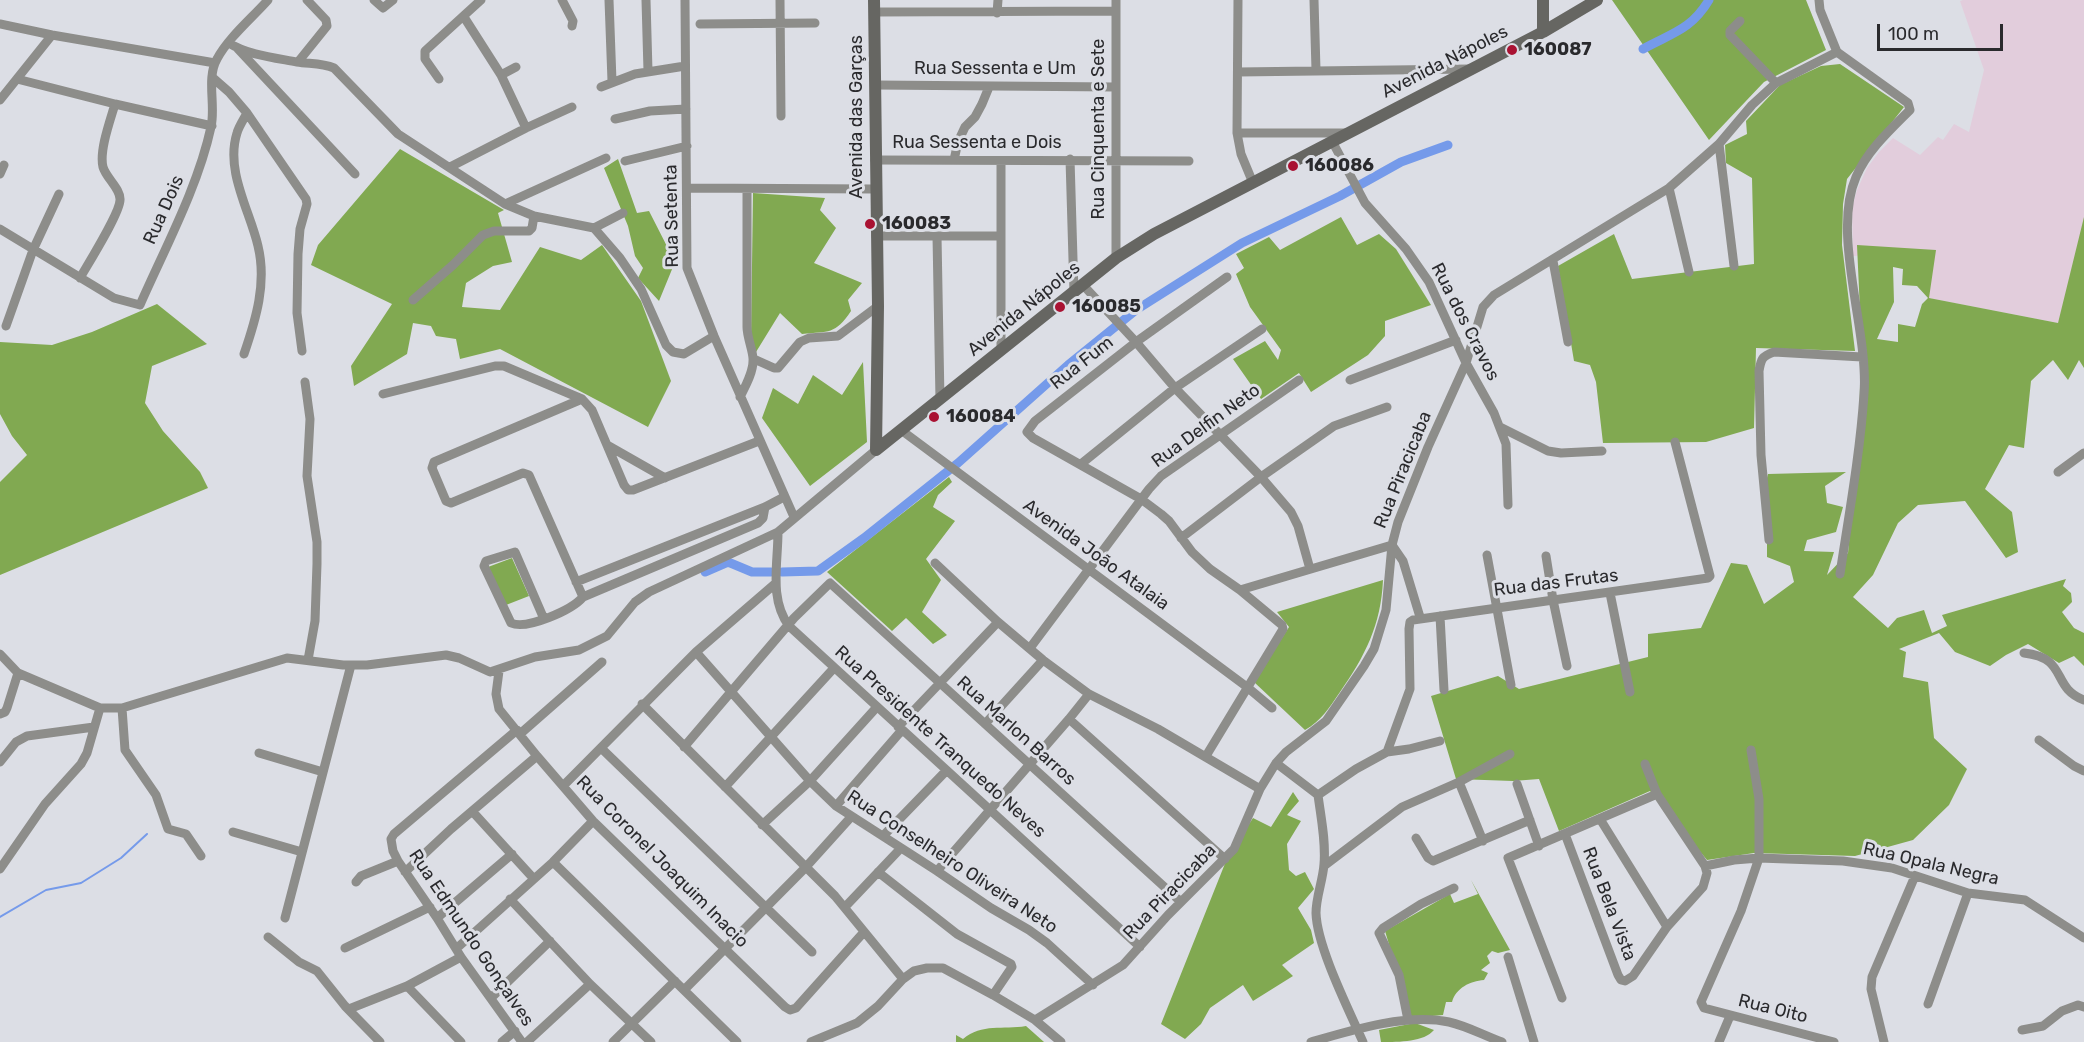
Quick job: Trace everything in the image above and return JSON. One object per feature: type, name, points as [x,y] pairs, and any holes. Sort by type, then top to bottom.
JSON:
[{"type":"main road","points":[[1543,0],[1543,32]]},
{"type":"main road","name":"Avenida Nápoles","points":[[876,450],[1116,258],[1154,234],[1473,69],[1543,32],[1585,4],[1597,0]]},
{"type":"main road","name":"Avenida das Garças","points":[[874,6],[878,306],[876,450]]},
{"type":"street","points":[[0,24],[215,63],[229,43],[268,0]]},
{"type":"street","points":[[298,62],[327,26],[326,20],[307,0]]},
{"type":"street","points":[[377,3],[385,8],[393,0]]},
{"type":"street","points":[[439,79],[425,59],[425,51],[464,18],[481,0]]},
{"type":"street","points":[[562,0],[573,21],[572,26]]},
{"type":"street","points":[[609,0],[612,81]]},
{"type":"street","points":[[646,0],[648,71]]},
{"type":"street","name":"Rua Setenta","points":[[685,0],[687,268],[740,398],[794,517]]},
{"type":"street","points":[[780,0],[781,116]]},
{"type":"street","points":[[997,13],[998,0]]},
{"type":"street","name":"Rua Cinquenta e Sete","points":[[1116,0],[1116,258]]},
{"type":"street","points":[[1238,0],[1237,133],[1241,154],[1253,183]]},
{"type":"street","points":[[1314,0],[1316,70]]},
{"type":"street","points":[[1819,0],[1820,10],[1837,52],[1910,106],[1910,110],[1883,137],[1871,153],[1857,175],[1850,193],[1849,249],[1860,327],[1865,392],[1840,574]]},
{"type":"street","points":[[874,6],[997,13],[1116,11]]},
{"type":"street","points":[[464,18],[501,75],[526,128]]},
{"type":"street","points":[[1740,21],[1730,31],[1730,35],[1776,83]]},
{"type":"street","points":[[700,24],[815,23]]},
{"type":"street","points":[[0,100],[52,35]]},
{"type":"street","points":[[229,43],[238,49],[355,174]]},
{"type":"street","points":[[238,49],[334,68],[398,134],[505,204],[534,216],[594,228],[620,258],[641,289],[666,345],[673,352],[684,354],[714,336]]},
{"type":"street","name":"Rua Piracicaba","points":[[1035,1020],[1123,965],[1180,902],[1225,859],[1239,841],[1260,789],[1276,763],[1293,746],[1326,721],[1374,649],[1386,610],[1392,545],[1403,509],[1466,363],[1487,301],[1669,188],[1719,144],[1752,105],[1776,83],[1837,52]]},
{"type":"street","name":"Rua Dois","points":[[80,278],[114,298],[140,305],[200,167],[212,126],[215,63]]},
{"type":"street","points":[[501,75],[516,66]]},
{"type":"street","points":[[601,87],[612,81],[648,71],[685,66]]},
{"type":"street","points":[[1238,72],[1473,69]]},
{"type":"street","points":[[213,78],[247,113],[306,199],[307,204],[299,237],[297,302],[302,351]]},
{"type":"street","points":[[17,79],[212,126]]},
{"type":"street","name":"Rua Sessenta e Um","points":[[875,85],[1115,87]]},
{"type":"street","points":[[954,160],[958,142],[965,127],[975,117],[989,87]]},
{"type":"street","points":[[0,229],[80,278],[120,202],[119,194],[103,168],[102,156],[115,104]]},
{"type":"street","points":[[450,167],[572,107]]},
{"type":"street","points":[[615,119],[650,111],[686,109]]},
{"type":"street","points":[[244,354],[257,315],[261,271],[259,247],[242,196],[234,162],[237,134],[247,113]]},
{"type":"street","points":[[1237,133],[1347,133]]},
{"type":"street","name":"Rua dos Cravos","points":[[1332,141],[1365,202],[1406,249],[1429,282],[1466,363],[1500,427],[1506,444],[1508,462],[1508,505]]},
{"type":"street","points":[[1719,144],[1734,266]]},
{"type":"street","points":[[625,160],[687,146]]},
{"type":"street","points":[[505,204],[606,158]]},
{"type":"street","points":[[1070,159],[1078,289],[1119,324],[1175,388],[1261,477],[1296,519],[1310,569]]},
{"type":"street","name":"Rua Sessenta e Dois","points":[[875,160],[1189,161]]},
{"type":"street","points":[[1001,161],[1001,351]]},
{"type":"street","points":[[687,188],[875,189]]},
{"type":"street","points":[[1669,188],[1689,272]]},
{"type":"street","points":[[740,398],[747,384],[754,359],[747,340],[747,189]]},
{"type":"street","points":[[6,326],[33,250],[59,194]]},
{"type":"street","points":[[594,228],[623,213]]},
{"type":"street","points":[[413,300],[483,235],[494,231],[529,231],[532,228],[534,216]]},
{"type":"street","points":[[876,236],[1002,236]]},
{"type":"street","points":[[937,236],[940,400]]},
{"type":"street","points":[[1553,261],[1568,342]]},
{"type":"street","name":"Rua Fum","points":[[1081,464],[1033,438],[1027,432],[1035,421],[1136,342],[1227,277]]},
{"type":"street","points":[[754,359],[778,368],[800,342],[809,338],[838,336],[878,306]]},
{"type":"street","points":[[1206,756],[1283,629],[1282,625],[1240,590],[1210,569],[1192,552],[1169,521],[1141,499],[1081,464],[1175,388],[1262,329]]},
{"type":"street","points":[[1350,380],[1456,340]]},
{"type":"street","points":[[1769,540],[1761,455],[1759,370],[1761,359],[1774,352],[1862,357]]},
{"type":"street","points":[[383,394],[495,366],[504,366],[582,399],[592,410],[624,486],[628,490],[759,441]]},
{"type":"street","name":"Rua Delfin Neto","points":[[1030,648],[1141,499],[1161,476],[1299,380]]},
{"type":"street","points":[[305,382],[310,419],[307,476],[317,542],[315,621],[308,660]]},
{"type":"street","points":[[582,399],[435,462],[432,468],[446,501],[451,503],[523,473],[529,475],[583,597]]},
{"type":"street","points":[[1181,538],[1261,477],[1334,426],[1387,407]]},
{"type":"street","points":[[1500,427],[1548,451],[1561,453],[1602,451]]},
{"type":"street","name":"Avenida João Atalaia","points":[[901,430],[1247,687],[1272,708]]},
{"type":"street","name":"Rua das Frutas","points":[[1416,619],[1704,580],[1710,576],[1675,442]]},
{"type":"street","points":[[607,445],[665,478]]},
{"type":"street","name":"Avenida Nápoles","points":[[499,671],[535,657],[579,650],[607,636],[635,602],[649,592],[778,532],[876,450]]},
{"type":"street","points":[[2058,472],[2084,453]]},
{"type":"street","points":[[576,582],[765,507],[784,497]]},
{"type":"street","points":[[544,619],[515,552],[486,561],[484,566],[511,622],[518,625],[544,619],[570,608],[583,597],[758,523],[763,518],[765,507]]},
{"type":"street","name":"Rua Presidente Tranquedo Neves","points":[[778,532],[777,604],[789,626],[1140,947]]},
{"type":"street","points":[[1240,590],[1392,545],[1402,561],[1416,619],[1409,624],[1410,689],[1387,752]]},
{"type":"street","points":[[1487,555],[1511,685]]},
{"type":"street","points":[[1546,556],[1567,666]]},
{"type":"street","points":[[935,563],[1043,660],[1089,694],[1158,729],[1260,789]]},
{"type":"street","name":"Rua Marlon Barros","points":[[789,626],[830,583],[1180,902]]},
{"type":"street","points":[[563,786],[696,652],[776,584]]},
{"type":"street","points":[[1610,593],[1630,692]]},
{"type":"street","points":[[1440,616],[1444,690]]},
{"type":"street","points":[[836,806],[900,729],[998,621]]},
{"type":"street","points":[[684,747],[789,626]]},
{"type":"street","name":"Rua Conselheiro Oliveira Neto","points":[[696,652],[771,738],[836,806],[1047,943],[1093,985]]},
{"type":"street","points":[[2024,653],[2046,658],[2053,665],[2068,692],[2084,700]]},
{"type":"street","points":[[0,654],[18,673],[100,708],[122,708],[287,658],[367,665],[446,655],[459,658],[490,672],[499,671]]},
{"type":"street","points":[[985,724],[1043,660]]},
{"type":"street","name":"Rua Edmundo Gonçalves","points":[[522,1042],[405,872],[391,845],[391,839],[394,834],[602,662]]},
{"type":"street","points":[[285,918],[351,665]]},
{"type":"street","points":[[725,787],[834,668]]},
{"type":"street","name":"Rua Coronel Joaquim Inacio","points":[[499,671],[497,704],[499,709],[537,756],[593,821],[785,1007],[790,1010],[796,1008],[864,932]]},
{"type":"street","points":[[0,714],[8,708],[18,673]]},
{"type":"street","points":[[937,871],[1089,694]]},
{"type":"street","points":[[642,704],[845,907],[903,979]]},
{"type":"street","points":[[0,869],[45,804],[81,764],[87,753],[100,708]]},
{"type":"street","points":[[122,708],[123,744],[127,754],[156,795],[168,829],[186,834],[201,856]]},
{"type":"street","points":[[762,825],[810,780],[876,708]]},
{"type":"street","points":[[1069,719],[1225,859]]},
{"type":"street","points":[[0,762],[16,742],[27,736],[94,727]]},
{"type":"street","points":[[2039,740],[2084,771]]},
{"type":"street","points":[[1318,795],[1387,752],[1440,741]]},
{"type":"street","name":"Rua Coronel Joaquim Inacio","points":[[601,748],[812,952]]},
{"type":"street","points":[[1751,750],[1759,799],[1759,858]]},
{"type":"street","points":[[259,753],[323,772]]},
{"type":"street","points":[[1324,866],[1402,807],[1459,782],[1510,754]]},
{"type":"street","points":[[405,872],[537,756]]},
{"type":"street","points":[[1276,763],[1318,795],[1325,851],[1316,912],[1317,925],[1325,951],[1363,1042]]},
{"type":"street","points":[[1645,764],[1657,794],[1705,866]]},
{"type":"street","points":[[883,836],[946,771]]},
{"type":"street","points":[[1459,782],[1483,841]]},
{"type":"street","points":[[1517,784],[1539,846]]},
{"type":"street","points":[[1562,998],[1508,858],[1657,794]]},
{"type":"street","points":[[472,811],[534,879]]},
{"type":"street","points":[[684,990],[806,868],[851,817]]},
{"type":"street","points":[[1600,819],[1667,927]]},
{"type":"street","points":[[1416,838],[1428,858],[1433,861],[1530,820]]},
{"type":"street","points":[[349,1009],[407,986],[459,953],[510,899],[553,862],[593,821]]},
{"type":"street","points":[[233,832],[302,852]]},
{"type":"street","name":"Rua Bela Vista","points":[[1565,834],[1618,975],[1625,981],[1633,976],[1667,927],[1703,887],[1707,873],[1705,866]]},
{"type":"street","points":[[845,907],[901,848]]},
{"type":"street","points":[[437,918],[512,854]]},
{"type":"street","name":"Rua Opala Negra","points":[[1705,866],[1759,858],[1843,861],[1892,868],[1968,893],[2025,900],[2084,938]]},
{"type":"street","name":"Rua Oito","points":[[1759,858],[1741,911],[1701,1002],[1704,1008],[1730,1016],[1834,1042]]},
{"type":"street","points":[[356,882],[361,876],[398,861]]},
{"type":"street","points":[[553,862],[737,1042]]},
{"type":"street","points":[[878,872],[957,934],[1011,964],[1012,967],[993,995]]},
{"type":"street","points":[[1884,1042],[1871,989],[1872,977],[1915,876]]},
{"type":"street","points":[[1408,1020],[1398,975],[1379,933],[1383,928],[1421,904],[1454,888]]},
{"type":"street","points":[[1928,1004],[1968,893]]},
{"type":"street","points":[[510,899],[590,984],[651,1042]]},
{"type":"street","points":[[345,948],[430,907]]},
{"type":"street","points":[[268,937],[299,962],[317,971],[380,1042]]},
{"type":"street","points":[[491,998],[550,941]]},
{"type":"street","points":[[1508,957],[1534,1042]]},
{"type":"street","points":[[811,1042],[837,1038],[878,1006],[903,979],[915,971],[927,968],[943,968],[993,995],[1035,1020],[1061,1042]]},
{"type":"street","points":[[613,1042],[675,981]]},
{"type":"street","points":[[527,1042],[590,984]]},
{"type":"street","points":[[407,986],[461,1042]]},
{"type":"street","points":[[2022,1030],[2043,1026],[2062,1011],[2078,1005],[2084,1007]]},
{"type":"street","points":[[1719,1042],[1730,1016]]},
{"type":"street","points":[[1311,1042],[1358,1029],[1408,1020],[1449,1022],[1490,1040],[1502,1042]]},
{"type":"street","points":[[502,1042],[515,1031]]},
{"type":"shaded area","points":[[2084,0],[2084,238],[2058,323],[1928,298],[1933,253],[1853,256],[1852,208],[1867,168],[1879,152],[1893,138],[1920,155],[1938,137],[1943,140],[1954,124],[1969,132],[1984,70],[1960,1]]},
{"type":"green space","points":[[1612,0],[1806,0],[1826,50],[1764,82],[1709,140]]},
{"type":"green space","points":[[1840,64],[1904,107],[1847,179],[1843,204],[1842,245],[1855,351],[1756,348],[1754,428],[1706,442],[1603,443],[1596,382],[1590,365],[1574,361],[1558,266],[1614,234],[1632,279],[1754,264],[1752,178],[1726,163],[1725,145],[1747,134],[1746,121],[1780,85],[1821,66]]},
{"type":"green space","points":[[400,149],[504,210],[498,213],[512,262],[493,266],[466,283],[462,307],[500,310],[540,247],[581,260],[602,245],[641,301],[671,381],[648,427],[500,349],[460,359],[456,339],[436,336],[431,326],[413,323],[407,354],[354,386],[351,366],[392,304],[311,265],[318,245]]},
{"type":"green space","points":[[618,159],[637,213],[649,211],[675,262],[659,301],[638,278],[643,268],[635,256],[628,226],[604,168]]},
{"type":"green space","points":[[753,193],[825,198],[820,210],[836,228],[814,263],[862,283],[848,300],[851,311],[836,328],[825,332],[802,334],[780,313],[756,352],[751,337]]},
{"type":"green space","points":[[1341,217],[1357,245],[1379,234],[1396,249],[1431,305],[1385,321],[1385,336],[1368,355],[1311,392],[1299,373],[1261,399],[1233,359],[1265,341],[1278,360],[1281,350],[1250,307],[1236,274],[1244,268],[1236,254],[1269,237],[1280,250]]},
{"type":"green space","points":[[2084,217],[2084,368],[2079,360],[2068,380],[2053,360],[2031,381],[2024,448],[2009,445],[1985,489],[2012,512],[2018,552],[2006,558],[1965,501],[1918,505],[1898,523],[1873,575],[1853,597],[1888,628],[1897,618],[1924,610],[1932,633],[1947,626],[1942,615],[2066,579],[2063,586],[2071,593],[2072,602],[2062,612],[2074,628],[2084,633],[2084,666],[2074,656],[2059,663],[2028,644],[1990,666],[1955,652],[1939,633],[1899,649],[1906,652],[1903,677],[1928,682],[1934,738],[1967,769],[1949,805],[1913,840],[1855,856],[1754,853],[1707,860],[1650,791],[1559,831],[1539,779],[1513,781],[1456,779],[1431,696],[1498,676],[1519,689],[1648,657],[1648,634],[1701,628],[1731,563],[1747,565],[1764,604],[1794,582],[1790,566],[1767,557],[1767,525],[1763,494],[1768,474],[1846,472],[1825,486],[1827,503],[1843,507],[1836,532],[1807,540],[1804,551],[1834,552],[1827,575],[1848,553],[1859,436],[1861,333],[1857,245],[1936,250],[1929,298],[2058,323]],"holes":[[[1893,267],[1903,269],[1902,285],[1917,286],[1928,298],[1922,304],[1915,327],[1898,324],[1898,342],[1877,339],[1894,302]]]},
{"type":"green space","points":[[157,304],[207,344],[152,366],[145,403],[163,431],[200,472],[208,488],[0,575],[0,482],[27,455],[12,436],[0,414],[0,342],[52,345],[92,332]]},
{"type":"green space","points":[[863,362],[867,442],[810,486],[762,418],[773,388],[798,404],[813,375],[842,395]]},
{"type":"green space","points":[[949,477],[952,482],[938,495],[933,507],[955,521],[926,559],[941,580],[922,612],[947,635],[933,644],[906,618],[892,631],[827,572]]},
{"type":"green space","points":[[512,558],[529,596],[506,605],[488,567]]},
{"type":"green space","points":[[1383,580],[1379,611],[1364,653],[1328,709],[1316,723],[1305,730],[1254,682],[1289,627],[1277,612]]},
{"type":"green space","points":[[1293,792],[1299,801],[1287,815],[1301,821],[1287,844],[1289,870],[1296,876],[1305,872],[1314,889],[1298,908],[1311,930],[1314,943],[1282,965],[1293,976],[1253,1001],[1243,985],[1210,1008],[1201,1024],[1185,1039],[1161,1024],[1228,856],[1253,818],[1271,827]]},
{"type":"green space","points":[[1471,880],[1510,950],[1498,953],[1492,951],[1487,956],[1490,963],[1481,970],[1488,973],[1484,980],[1460,989],[1452,1002],[1446,1002],[1443,1015],[1411,1018],[1385,931],[1450,894],[1454,903],[1478,894]]},
{"type":"green space","points":[[1415,1023],[1434,1030],[1418,1039],[1381,1042],[1379,1030]]},
{"type":"green space","points":[[1026,1026],[1044,1042],[956,1042],[956,1035],[963,1039],[985,1029]]},
{"type":"waterway","points":[[1643,49],[1688,24],[1709,0]]},
{"type":"waterway","points":[[782,572],[818,571],[864,538],[958,463],[1068,365],[1136,310],[1242,243],[1340,196],[1401,162],[1448,145]]},
{"type":"waterway","points":[[705,572],[728,562],[752,572],[771,572]]},
{"type":"waterway","points":[[0,917],[46,890],[81,883],[121,858],[147,834]]},
{"type":"place","name":"160087","points":[[1512,50]]},
{"type":"place","name":"160086","points":[[1293,166]]},
{"type":"place","name":"160083","points":[[870,224]]},
{"type":"place","name":"160085","points":[[1060,307]]},
{"type":"place","name":"160084","points":[[934,417]]}]
